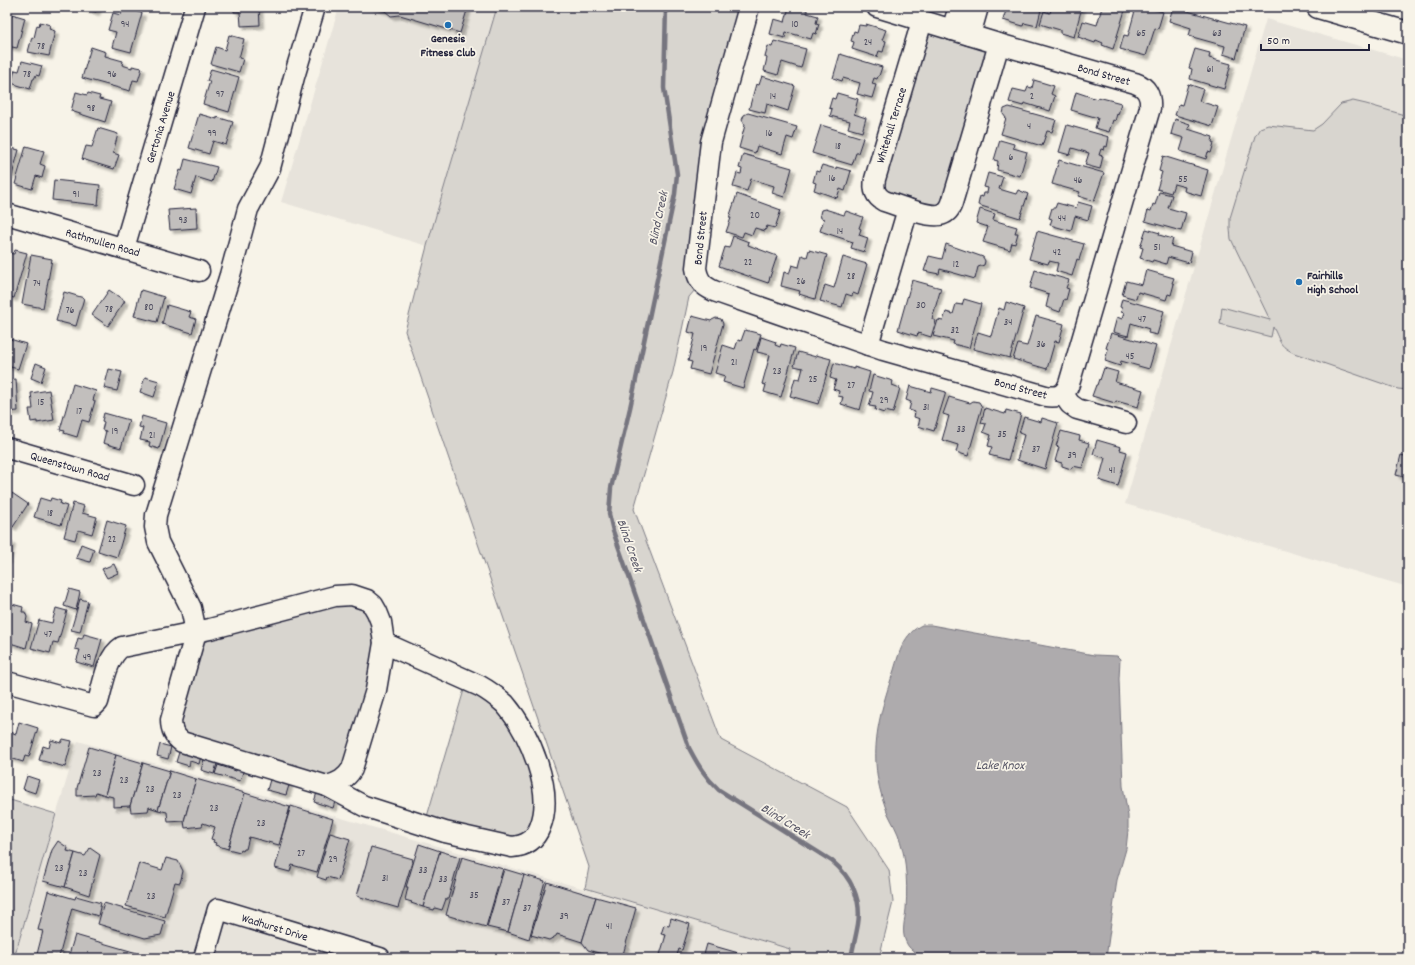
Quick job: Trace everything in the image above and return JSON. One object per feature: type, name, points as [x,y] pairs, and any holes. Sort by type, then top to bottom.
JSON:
[{"type":"main road","points":[[1318,7],[1408,33]]},
{"type":"street","name":"Gertonia Avenue","points":[[124,248],[196,7]]},
{"type":"street","points":[[315,7],[294,77],[270,168],[248,209],[230,275],[156,515],[155,527],[158,542],[191,608],[196,632],[171,720],[172,730],[177,738],[182,742],[327,786],[364,806],[445,832],[505,846],[520,846],[527,844],[536,835],[540,828],[544,814],[544,784],[531,748],[524,734],[505,705],[494,695],[480,686],[384,643]]},
{"type":"street","name":"Bond Street","points":[[749,7],[711,142],[697,257],[697,276],[701,283],[714,292],[868,345],[1046,396],[1058,396],[1063,394],[1067,390],[1072,376],[1150,108],[1151,102],[1145,88],[1138,84],[998,44],[877,7]]},
{"type":"street","points":[[959,7],[961,33]]},
{"type":"street","points":[[961,33],[978,7]]},
{"type":"street","name":"Whitehall Terrace","points":[[922,20],[874,184],[875,192],[880,199],[908,209],[930,215],[940,215],[944,214],[951,206],[998,44]]},
{"type":"street","points":[[868,345],[908,209]]},
{"type":"street","name":"Rathmullen Road","points":[[7,214],[199,271]]},
{"type":"street","points":[[1063,394],[1070,404],[1076,409],[1126,423]]},
{"type":"street","name":"Queenstown Road","points":[[7,448],[134,485]]},
{"type":"street","points":[[7,682],[92,706],[97,704],[111,659],[116,651],[122,647],[210,629],[327,598],[352,595],[367,600],[373,605],[381,622],[384,643],[376,690],[352,769],[344,779],[327,786]]},
{"type":"street","name":"Wadhurst Drive","points":[[204,958],[218,910],[380,958]]},
{"type":"shaded area","points":[[339,7],[497,7],[427,246],[281,202]]},
{"type":"shaded area","points":[[497,7],[749,7],[714,130],[701,283],[689,297],[673,372],[634,509],[721,740],[847,807],[889,870],[893,902],[879,958],[788,958],[790,949],[585,888],[589,867],[405,331],[427,246]]},
{"type":"shaded area","name":"Fairhills High School","points":[[1266,19],[1408,60],[1408,587],[1125,504]]},
{"type":"shaded area","points":[[922,21],[999,44],[948,210],[877,196]]},
{"type":"shaded area","points":[[1353,101],[1408,116],[1408,390],[1398,389],[1294,353],[1282,345],[1273,327],[1271,337],[1220,324],[1222,307],[1270,320],[1231,239],[1230,229],[1230,218],[1255,136],[1260,128],[1268,125],[1313,130],[1322,124],[1341,104]]},
{"type":"shaded area","points":[[338,599],[361,601],[379,632],[349,767],[328,780],[189,739],[178,729],[198,636]]},
{"type":"shaded area","points":[[466,683],[515,725],[542,804],[520,843],[426,820]]},
{"type":"shaded area","points":[[78,741],[790,949],[788,958],[14,958]]},
{"type":"shaded area","points":[[7,799],[56,814],[14,958],[7,958]]},
{"type":"water","name":"Lake Knox","points":[[922,625],[931,625],[1094,655],[1117,656],[1120,659],[1119,679],[1123,786],[1128,816],[1128,830],[1126,849],[1117,880],[1106,958],[930,958],[916,953],[908,945],[904,930],[907,892],[905,859],[898,834],[886,810],[880,788],[876,754],[879,721],[898,657],[907,638]]},
{"type":"building","points":[[79,7],[98,7],[96,12]]},
{"type":"building","points":[[234,7],[259,7],[260,25],[241,26],[240,12],[234,12]]},
{"type":"building","name":"Genesis Fitness Club","points":[[370,7],[468,7],[460,33],[400,15],[391,16],[385,11]]},
{"type":"building","points":[[789,7],[807,10],[807,13],[818,16],[816,23],[819,24],[816,34],[813,33],[811,39],[786,32],[785,38],[770,34],[774,19],[785,22]]},
{"type":"building","points":[[1007,7],[1038,7],[1037,9],[1041,10],[1037,26],[1024,23],[1023,26],[1003,20]]},
{"type":"building","points":[[1052,7],[1082,7],[1074,37],[1060,33],[1060,30],[1040,24],[1044,11],[1050,13]]},
{"type":"building","points":[[1102,7],[1126,7],[1113,49],[1102,45],[1103,43],[1096,40],[1095,43],[1078,37],[1083,21],[1097,25]]},
{"type":"building","points":[[1136,7],[1144,7],[1163,12],[1158,29],[1155,28],[1146,56],[1120,49],[1124,35],[1128,36]]},
{"type":"building","points":[[1173,7],[1245,27],[1236,58],[1223,54],[1225,46],[1189,36],[1191,28],[1169,21]]},
{"type":"building","points":[[123,8],[142,13],[131,52],[112,47],[116,32],[108,30],[113,13],[121,15]]},
{"type":"building","points":[[12,14],[25,18],[17,48],[7,46],[7,16],[11,18]]},
{"type":"building","points":[[40,22],[50,25],[49,29],[55,31],[49,56],[28,52],[32,37],[34,38],[37,25],[39,26]]},
{"type":"building","points":[[866,24],[886,30],[882,40],[886,41],[883,52],[879,51],[877,57],[852,49],[854,42],[851,41],[854,31],[857,32],[859,25],[866,26]]},
{"type":"building","points":[[229,35],[244,39],[239,58],[243,59],[239,72],[211,64],[216,47],[225,50]]},
{"type":"building","points":[[774,41],[806,49],[801,68],[782,62],[778,75],[764,71],[767,58],[765,57],[768,46],[772,47]]},
{"type":"building","points":[[91,47],[106,52],[105,56],[123,61],[122,65],[132,68],[132,66],[142,68],[138,81],[133,80],[130,91],[82,78]]},
{"type":"building","points":[[1195,49],[1210,53],[1209,58],[1231,64],[1224,89],[1190,79],[1192,69],[1189,68]]},
{"type":"building","points":[[840,54],[882,67],[879,76],[877,79],[874,78],[872,84],[876,85],[872,98],[857,94],[860,83],[843,78],[842,81],[833,78]]},
{"type":"building","points":[[22,61],[42,66],[39,76],[36,75],[33,79],[30,89],[11,83],[15,70],[19,71]]},
{"type":"building","points":[[7,68],[11,69],[8,83],[7,83]]},
{"type":"building","points":[[211,69],[239,77],[229,112],[203,104],[210,81],[207,81]]},
{"type":"building","points":[[762,76],[795,86],[788,111],[767,104],[765,113],[749,109],[756,84],[759,85]]},
{"type":"building","points":[[1034,80],[1054,86],[1051,94],[1055,96],[1050,111],[1024,103],[1023,106],[1009,102],[1013,89],[1026,92],[1028,87],[1032,88]]},
{"type":"building","points":[[1188,84],[1203,89],[1199,101],[1218,107],[1212,126],[1175,115],[1179,104],[1182,105]]},
{"type":"building","points":[[76,92],[100,96],[99,99],[111,102],[105,122],[71,111]]},
{"type":"building","points":[[1076,92],[1097,99],[1098,97],[1121,103],[1118,115],[1117,114],[1115,121],[1113,120],[1109,132],[1095,128],[1098,118],[1071,110]]},
{"type":"building","points":[[837,93],[858,99],[854,114],[866,118],[862,132],[848,128],[850,121],[830,116],[832,109],[829,108],[832,98],[835,99]]},
{"type":"building","points":[[1009,107],[1056,120],[1052,132],[1047,131],[1042,146],[1001,134],[1006,118],[1003,114],[1004,109]]},
{"type":"building","points":[[748,113],[797,127],[793,139],[787,137],[782,154],[757,146],[755,153],[739,148],[745,125],[742,120],[744,115]]},
{"type":"building","points":[[199,114],[217,119],[217,117],[233,122],[226,145],[213,141],[209,154],[189,148]]},
{"type":"building","points":[[1175,119],[1190,124],[1188,129],[1213,137],[1212,142],[1214,143],[1211,153],[1208,152],[1206,159],[1180,151],[1184,138],[1171,134]]},
{"type":"building","points":[[821,125],[863,138],[852,165],[812,153]]},
{"type":"building","points":[[1067,125],[1109,137],[1107,147],[1105,146],[1104,150],[1101,149],[1099,155],[1103,156],[1100,169],[1085,165],[1089,153],[1072,148],[1070,155],[1059,152]]},
{"type":"building","points":[[98,128],[118,134],[113,153],[119,155],[114,169],[82,159],[86,146],[92,147]]},
{"type":"building","points":[[1000,140],[1014,144],[1013,148],[1027,152],[1020,176],[997,170],[998,161],[994,160]]},
{"type":"building","points":[[26,146],[44,151],[40,164],[45,166],[42,178],[36,176],[32,189],[15,184]]},
{"type":"building","points":[[7,147],[19,150],[12,175],[7,173]]},
{"type":"building","points":[[743,154],[792,168],[784,197],[772,193],[774,186],[751,179],[747,191],[733,187],[737,173],[741,174],[742,169],[739,168]]},
{"type":"building","points":[[1163,156],[1208,170],[1201,196],[1184,191],[1185,187],[1174,184],[1171,193],[1157,189],[1162,172],[1159,171]]},
{"type":"building","points":[[185,159],[217,167],[212,182],[196,177],[191,194],[174,189],[180,170],[182,171]]},
{"type":"building","points":[[1059,160],[1104,173],[1094,201],[1078,196],[1080,192],[1052,184]]},
{"type":"building","points":[[822,165],[851,171],[845,191],[840,189],[837,198],[814,190],[816,183],[813,182],[816,171],[819,172]]},
{"type":"building","points":[[988,173],[1003,177],[999,189],[1016,194],[1018,190],[1028,194],[1020,218],[978,205],[980,196],[983,197],[984,193],[987,193],[988,188],[984,187]]},
{"type":"building","points":[[54,180],[100,185],[98,205],[52,200]]},
{"type":"building","points":[[1159,192],[1172,195],[1168,208],[1186,213],[1181,231],[1145,221],[1148,210],[1151,211],[1153,204],[1155,205]]},
{"type":"building","points":[[737,194],[781,210],[775,228],[767,226],[765,231],[755,228],[752,235],[744,232],[742,237],[726,232]]},
{"type":"building","points":[[1078,202],[1092,206],[1088,220],[1075,216],[1071,231],[1050,225],[1052,219],[1049,218],[1052,208],[1055,208],[1057,203],[1076,208]]},
{"type":"building","points":[[196,208],[197,228],[170,230],[168,210]]},
{"type":"building","points":[[825,209],[844,215],[846,211],[863,217],[859,228],[861,229],[859,235],[868,238],[864,252],[851,248],[853,242],[820,231],[824,219],[821,218],[820,214],[821,210]]},
{"type":"building","points":[[980,209],[995,214],[993,220],[1017,227],[1015,233],[1018,233],[1015,244],[1012,243],[1010,250],[983,242],[988,227],[976,223]]},
{"type":"building","points":[[1146,229],[1173,239],[1171,246],[1192,252],[1189,263],[1168,257],[1166,264],[1140,258],[1143,248],[1140,247]]},
{"type":"building","points":[[1037,231],[1084,244],[1079,260],[1077,259],[1072,276],[1056,271],[1058,263],[1049,261],[1048,264],[1029,259]]},
{"type":"building","points":[[733,236],[749,242],[748,245],[777,256],[768,283],[719,266],[725,247],[729,248]]},
{"type":"building","points":[[946,244],[983,257],[985,261],[984,265],[978,267],[975,279],[940,269],[939,274],[924,271],[929,256],[942,259]]},
{"type":"building","points":[[15,250],[27,253],[14,298],[7,296],[7,255],[8,253],[14,254]]},
{"type":"building","points":[[809,250],[827,255],[815,299],[799,294],[800,291],[781,286],[784,272],[789,274],[792,265],[799,267],[802,255],[807,257]]},
{"type":"building","points":[[31,255],[52,259],[43,308],[22,304]]},
{"type":"building","points":[[843,257],[867,264],[858,295],[853,293],[852,296],[846,294],[842,307],[820,301],[825,285],[834,288]]},
{"type":"building","points":[[1035,270],[1069,280],[1066,288],[1069,289],[1066,300],[1064,299],[1060,312],[1046,307],[1049,294],[1030,288]]},
{"type":"building","points":[[1146,270],[1174,278],[1171,295],[1168,294],[1166,300],[1138,292],[1136,299],[1122,295],[1126,281],[1142,285]]},
{"type":"building","points":[[912,280],[941,288],[932,319],[936,321],[931,337],[918,333],[917,336],[898,330]]},
{"type":"building","points":[[109,290],[125,301],[108,326],[92,315]]},
{"type":"building","points":[[141,290],[164,297],[157,322],[134,316]]},
{"type":"building","points":[[64,292],[84,298],[76,326],[56,321]]},
{"type":"building","points":[[964,299],[981,304],[969,348],[953,344],[954,341],[933,336],[938,320],[943,321],[946,312],[953,314],[956,304],[962,305]]},
{"type":"building","points":[[1122,299],[1164,311],[1157,335],[1148,333],[1149,329],[1131,323],[1128,336],[1113,332],[1117,317],[1122,319],[1124,313],[1121,312],[1122,308],[1120,307]]},
{"type":"building","points":[[1006,302],[1024,308],[1010,358],[973,349],[978,332],[991,336],[999,308],[1004,310]]},
{"type":"building","points":[[167,305],[191,312],[189,317],[196,319],[192,333],[162,324]]},
{"type":"building","points":[[692,316],[711,321],[716,318],[721,319],[723,324],[709,374],[690,369],[692,362],[688,361],[695,334],[688,332]]},
{"type":"building","points":[[1036,316],[1064,324],[1059,342],[1055,341],[1047,369],[1013,359],[1018,344],[1027,346]]},
{"type":"building","points":[[745,330],[761,334],[756,350],[754,349],[743,388],[723,382],[725,376],[715,373],[723,345],[735,349],[738,340],[741,341]]},
{"type":"building","points":[[1111,333],[1156,346],[1149,369],[1121,361],[1120,366],[1105,361],[1108,349],[1106,348]]},
{"type":"building","points":[[761,337],[776,342],[775,345],[780,347],[781,344],[795,348],[781,397],[764,392],[766,385],[762,384],[770,355],[757,352]]},
{"type":"building","points":[[10,339],[26,344],[18,369],[7,366],[7,347]]},
{"type":"building","points":[[798,352],[831,359],[818,404],[790,396],[795,378],[800,379],[803,368],[794,366]]},
{"type":"building","points":[[36,363],[46,367],[41,382],[31,378]]},
{"type":"building","points":[[834,363],[870,372],[860,410],[841,404],[843,397],[838,396],[839,391],[833,389],[836,380],[830,378]]},
{"type":"building","points":[[1104,368],[1118,372],[1115,382],[1143,390],[1138,407],[1116,401],[1115,403],[1092,396]]},
{"type":"building","points":[[109,369],[122,372],[117,391],[104,388]]},
{"type":"building","points":[[873,375],[893,381],[892,385],[900,388],[893,413],[885,411],[884,413],[875,410],[876,407],[869,406],[873,392],[869,391]]},
{"type":"building","points":[[145,377],[159,381],[154,397],[140,392]]},
{"type":"building","points":[[16,379],[18,411],[7,412],[7,380]]},
{"type":"building","points":[[73,384],[96,391],[93,400],[95,401],[89,422],[82,420],[77,437],[64,433],[65,431],[60,430]]},
{"type":"building","points":[[910,386],[931,392],[932,388],[946,392],[934,431],[918,426],[920,419],[914,417],[915,412],[909,410],[911,402],[906,400]]},
{"type":"building","points":[[49,390],[54,420],[37,423],[37,421],[31,422],[29,409],[33,409],[31,393]]},
{"type":"building","points":[[949,397],[970,403],[973,401],[979,402],[982,407],[968,456],[956,452],[958,445],[942,440],[949,416],[943,414]]},
{"type":"building","points":[[985,408],[1005,414],[1006,410],[1021,414],[1008,460],[989,455],[992,447],[988,446],[991,435],[983,432],[986,424],[981,423]]},
{"type":"building","points":[[104,413],[129,420],[121,448],[103,443],[106,431],[102,430]]},
{"type":"building","points":[[142,416],[166,423],[159,449],[149,446],[150,442],[140,440],[143,428],[139,427]]},
{"type":"building","points":[[1024,417],[1041,422],[1042,418],[1058,423],[1045,469],[1017,460],[1024,435],[1019,433]]},
{"type":"building","points":[[1061,431],[1080,436],[1079,440],[1089,443],[1082,468],[1073,466],[1071,469],[1062,466],[1062,463],[1055,461],[1059,447],[1056,446]]},
{"type":"building","points":[[1097,440],[1121,447],[1120,450],[1127,452],[1118,486],[1099,480],[1105,458],[1093,454]]},
{"type":"building","points":[[1401,455],[1408,457],[1408,478],[1396,475]]},
{"type":"building","points":[[12,493],[28,504],[13,527],[7,523],[7,501]]},
{"type":"building","points":[[40,498],[50,501],[51,498],[61,501],[60,504],[67,506],[61,525],[34,517]]},
{"type":"building","points":[[73,503],[84,506],[82,513],[97,517],[92,534],[78,530],[75,540],[64,537]]},
{"type":"building","points":[[107,520],[126,526],[117,557],[98,551]]},
{"type":"building","points":[[7,540],[12,542],[7,561]]},
{"type":"building","points":[[81,544],[94,549],[90,562],[76,558]]},
{"type":"building","points":[[114,564],[118,573],[107,578],[102,569]]},
{"type":"building","points":[[69,589],[80,592],[76,610],[64,606]]},
{"type":"building","points":[[80,599],[88,601],[80,632],[71,630]]},
{"type":"building","points":[[12,604],[23,607],[22,612],[25,612],[27,617],[26,622],[32,624],[26,648],[7,642],[7,617]]},
{"type":"building","points":[[56,608],[67,611],[58,643],[53,642],[50,653],[31,648],[39,620],[52,623]]},
{"type":"building","points":[[84,634],[102,639],[94,667],[76,662],[80,650],[75,649],[78,638],[82,639]]},
{"type":"building","points":[[19,722],[38,728],[29,757],[25,756],[23,762],[7,757],[7,741],[10,732],[16,734]]},
{"type":"building","points":[[63,739],[72,741],[65,767],[39,760],[43,746],[49,748],[51,740],[61,743]]},
{"type":"building","points":[[160,744],[171,747],[168,759],[157,756]]},
{"type":"building","points":[[89,747],[116,755],[105,795],[96,792],[95,795],[77,796],[77,788]]},
{"type":"building","points":[[180,749],[201,756],[199,764],[190,761],[189,766],[176,762]]},
{"type":"building","points":[[116,755],[143,763],[130,806],[113,807],[113,797],[105,795]]},
{"type":"building","points":[[205,756],[218,760],[214,774],[201,770]]},
{"type":"building","points":[[143,763],[170,771],[158,810],[149,807],[148,811],[131,812],[130,806]]},
{"type":"building","points":[[218,765],[236,771],[237,767],[244,769],[240,781],[215,774]]},
{"type":"building","points":[[170,771],[196,779],[184,821],[168,822],[167,812],[158,810]]},
{"type":"building","points":[[27,776],[39,780],[35,793],[23,789]]},
{"type":"building","points":[[271,776],[290,782],[286,795],[267,790]]},
{"type":"building","points":[[196,779],[245,793],[228,849],[215,845],[216,843],[213,842],[214,840],[211,839],[215,827],[203,823],[202,826],[185,828],[184,821]]},
{"type":"building","points":[[318,789],[337,795],[333,808],[314,802]]},
{"type":"building","points":[[245,793],[290,807],[279,845],[249,837],[246,849],[243,851],[241,850],[240,852],[228,849]]},
{"type":"building","points":[[291,806],[333,819],[317,872],[292,865],[290,872],[275,868],[283,839],[281,839]]},
{"type":"building","points":[[330,833],[350,839],[338,880],[327,877],[326,880],[317,877]]},
{"type":"building","points":[[58,841],[68,848],[67,851],[75,853],[65,887],[43,881],[52,850]]},
{"type":"building","points":[[419,844],[440,851],[423,907],[405,900],[408,887],[406,887]]},
{"type":"building","points":[[371,847],[413,859],[398,908],[357,896]]},
{"type":"building","points":[[90,848],[100,855],[89,895],[65,887],[75,853],[85,856]]},
{"type":"building","points":[[440,851],[460,857],[448,899],[446,899],[442,910],[435,908],[434,910],[423,907]]},
{"type":"building","points":[[462,857],[503,869],[486,927],[446,915]]},
{"type":"building","points":[[166,858],[178,861],[183,871],[180,883],[175,882],[165,917],[126,906],[139,863],[162,870]]},
{"type":"building","points":[[504,869],[524,875],[508,932],[487,927]]},
{"type":"building","points":[[524,875],[545,881],[529,939],[508,932]]},
{"type":"building","points":[[547,882],[596,897],[582,942],[557,934],[549,940],[531,935]]},
{"type":"building","points":[[48,891],[75,899],[76,896],[101,903],[98,916],[72,908],[59,957],[36,958],[43,931],[38,930]]},
{"type":"building","points":[[596,897],[636,908],[622,958],[588,950],[582,942]]},
{"type":"building","points":[[104,903],[165,921],[161,935],[145,938],[98,924]]},
{"type":"building","points":[[671,918],[690,924],[682,950],[679,949],[676,958],[659,958],[666,935],[661,934],[664,925],[669,926]]},
{"type":"building","points":[[75,935],[137,953],[135,958],[68,958]]},
{"type":"building","points":[[707,944],[756,958],[703,958]]},
{"type":"waterway","name":"Blind Creek","points":[[666,7],[664,88],[677,174],[675,194],[630,408],[611,488],[609,514],[613,531],[692,754],[706,775],[719,790],[832,861],[845,874],[857,897],[859,915],[851,958]]},
{"type":"place","name":"Genesis Fitness Club","points":[[448,25]]},
{"type":"place","name":"Fairhills High School","points":[[1299,282]]}]
